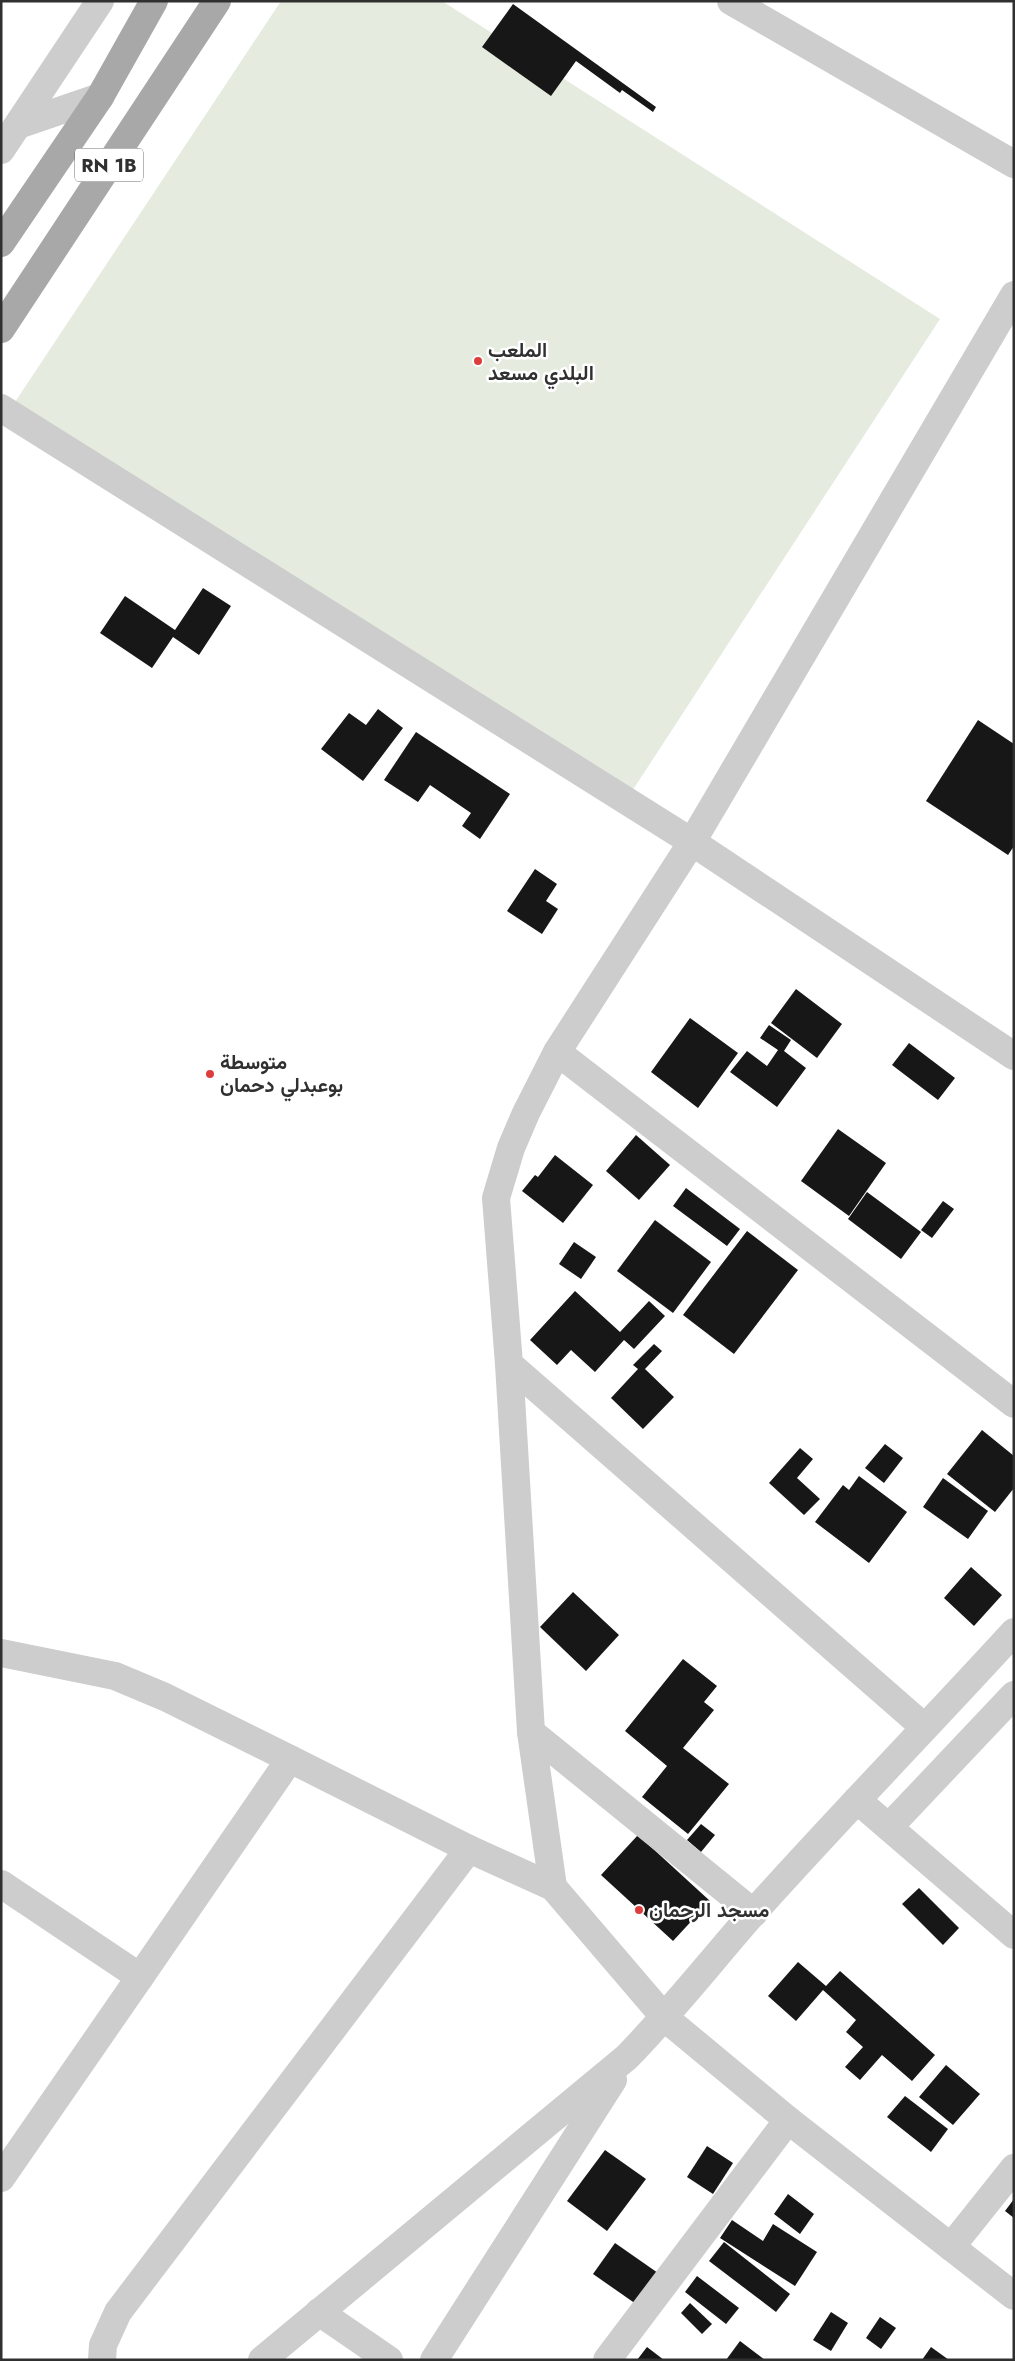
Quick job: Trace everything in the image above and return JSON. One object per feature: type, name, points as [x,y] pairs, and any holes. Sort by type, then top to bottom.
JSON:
[{"type":"main road","name":"RN 1B","points":[[1,243],[100,97],[154,1]]},
{"type":"main road","name":"RN 1B","points":[[1,329],[217,1]]},
{"type":"street","points":[[1,150],[100,1]]},
{"type":"street","points":[[731,1],[1014,164]]},
{"type":"street","points":[[18,125],[100,97]]},
{"type":"street","points":[[553,1887],[531,1732],[510,1364],[496,1198],[511,1148],[526,1113],[557,1052],[692,842],[1014,295]]},
{"type":"street","points":[[1,408],[692,842],[1014,1056]]},
{"type":"street","points":[[557,1052],[1014,1404]]},
{"type":"street","points":[[510,1364],[924,1727]]},
{"type":"street","points":[[262,2360],[627,2057],[665,2018],[754,1913],[924,1727],[1014,1632]]},
{"type":"street","points":[[1,1653],[115,1676],[165,1697],[469,1849],[553,1887],[665,2018],[788,2120],[1014,2296]]},
{"type":"street","points":[[889,1827],[1010,1706],[971,1679]]},
{"type":"street","points":[[531,1732],[754,1913]]},
{"type":"street","points":[[1,2178],[290,1759]]},
{"type":"street","points":[[857,1800],[1014,1936]]},
{"type":"street","points":[[102,2360],[103,2346],[118,2312],[469,1849]]},
{"type":"street","points":[[1,1884],[140,1978]]},
{"type":"street","points":[[434,2360],[627,2057]]},
{"type":"street","points":[[607,2360],[788,2120]]},
{"type":"street","points":[[950,2247],[1014,2168]]},
{"type":"street","points":[[319,2312],[389,2360]]},
{"type":"shaded area","name":"الملعب البلدي مسعد","points":[[281,1],[442,1],[940,319],[625,802],[15,402]]},
{"type":"building","points":[[513,4],[656,107],[653,112],[622,90],[620,93],[576,61],[551,96],[482,47]]},
{"type":"building","points":[[203,588],[231,606],[199,655],[173,637],[152,668],[100,633],[125,596],[175,630]]},
{"type":"building","points":[[378,709],[403,728],[363,781],[321,749],[349,713],[366,725]]},
{"type":"building","points":[[978,720],[1014,744],[1014,846],[1008,855],[926,801]]},
{"type":"building","points":[[416,732],[510,794],[480,839],[462,826],[471,813],[430,785],[418,802],[384,780]]},
{"type":"building","points":[[535,869],[557,884],[546,901],[558,909],[542,934],[507,911]]},
{"type":"building","points":[[796,989],[842,1024],[817,1058],[771,1023]]},
{"type":"building","points":[[690,1018],[738,1053],[698,1108],[651,1072]]},
{"type":"building","points":[[769,1025],[791,1040],[784,1051],[806,1068],[777,1107],[730,1072],[747,1051],[767,1066],[778,1050],[760,1038]]},
{"type":"building","points":[[909,1043],[955,1078],[938,1100],[892,1065]]},
{"type":"building","points":[[838,1129],[886,1163],[849,1216],[801,1181]]},
{"type":"building","points":[[636,1135],[670,1165],[639,1200],[606,1171]]},
{"type":"building","points":[[555,1155],[593,1185],[563,1223],[522,1191],[535,1175],[538,1177]]},
{"type":"building","points":[[686,1188],[740,1229],[727,1246],[673,1206]]},
{"type":"building","points":[[867,1192],[921,1232],[901,1259],[848,1219]]},
{"type":"building","points":[[943,1201],[954,1209],[932,1238],[921,1230]]},
{"type":"building","points":[[655,1220],[711,1262],[673,1313],[617,1271]]},
{"type":"building","points":[[747,1231],[798,1270],[734,1354],[683,1315]]},
{"type":"building","points":[[574,1242],[596,1257],[581,1279],[559,1264]]},
{"type":"building","points":[[575,1291],[620,1332],[649,1301],[665,1316],[634,1349],[624,1340],[595,1372],[571,1350],[557,1365],[530,1340]]},
{"type":"building","points":[[654,1344],[662,1351],[645,1369],[674,1397],[643,1429],[611,1398],[638,1369],[633,1365]]},
{"type":"building","points":[[982,1430],[1014,1456],[1014,1488],[995,1512],[947,1474]]},
{"type":"building","points":[[885,1444],[903,1458],[884,1483],[865,1468]]},
{"type":"building","points":[[800,1448],[813,1459],[797,1478],[820,1499],[804,1515],[769,1483]]},
{"type":"building","points":[[859,1476],[907,1512],[869,1563],[815,1522],[843,1485],[849,1490]]},
{"type":"building","points":[[943,1478],[988,1511],[968,1539],[923,1507]]},
{"type":"building","points":[[971,1567],[1002,1595],[974,1626],[944,1598]]},
{"type":"building","points":[[573,1592],[619,1635],[586,1671],[540,1627]]},
{"type":"building","points":[[683,1659],[717,1686],[704,1702],[714,1710],[683,1748],[729,1784],[688,1834],[642,1797],[667,1766],[625,1731]]},
{"type":"building","points":[[701,1824],[715,1835],[701,1852],[687,1840]]},
{"type":"building","points":[[638,1835],[710,1901],[673,1941],[601,1875]]},
{"type":"building","points":[[919,1888],[959,1928],[943,1945],[902,1904]]},
{"type":"building","points":[[798,1962],[826,1986],[840,1971],[935,2055],[912,2081],[882,2055],[860,2080],[845,2067],[863,2047],[846,2032],[856,2020],[823,1990],[796,2021],[768,1996]]},
{"type":"building","points":[[946,2065],[980,2094],[953,2125],[919,2097]]},
{"type":"building","points":[[905,2096],[948,2129],[931,2152],[887,2117]]},
{"type":"building","points":[[707,2146],[733,2163],[713,2194],[687,2177]]},
{"type":"building","points":[[605,2150],[646,2179],[607,2231],[567,2201]]},
{"type":"building","points":[[788,2194],[814,2214],[800,2234],[774,2214]]},
{"type":"building","points":[[1014,2199],[1014,2218],[1005,2211]]},
{"type":"building","points":[[732,2220],[763,2241],[773,2224],[817,2252],[795,2286],[720,2238]]},
{"type":"building","points":[[724,2242],[790,2294],[776,2312],[709,2261]]},
{"type":"building","points":[[615,2243],[658,2273],[636,2304],[593,2274]]},
{"type":"building","points":[[697,2276],[739,2308],[726,2324],[685,2292]]},
{"type":"building","points":[[690,2303],[712,2324],[702,2334],[681,2313]]},
{"type":"building","points":[[831,2312],[848,2323],[831,2351],[813,2340]]},
{"type":"building","points":[[880,2317],[896,2328],[881,2349],[866,2338]]},
{"type":"building","points":[[740,2341],[765,2360],[726,2360]]},
{"type":"building","points":[[647,2347],[664,2360],[637,2360]]},
{"type":"building","points":[[931,2347],[949,2360],[922,2360]]},
{"type":"place","name":"الملعب البلدي مسعد","points":[[478,361]]},
{"type":"place","name":"متوسطة بوعبدلي دحمان","points":[[210,1074]]},
{"type":"place","name":"مسجد الرحمان","points":[[639,1910]]}]
